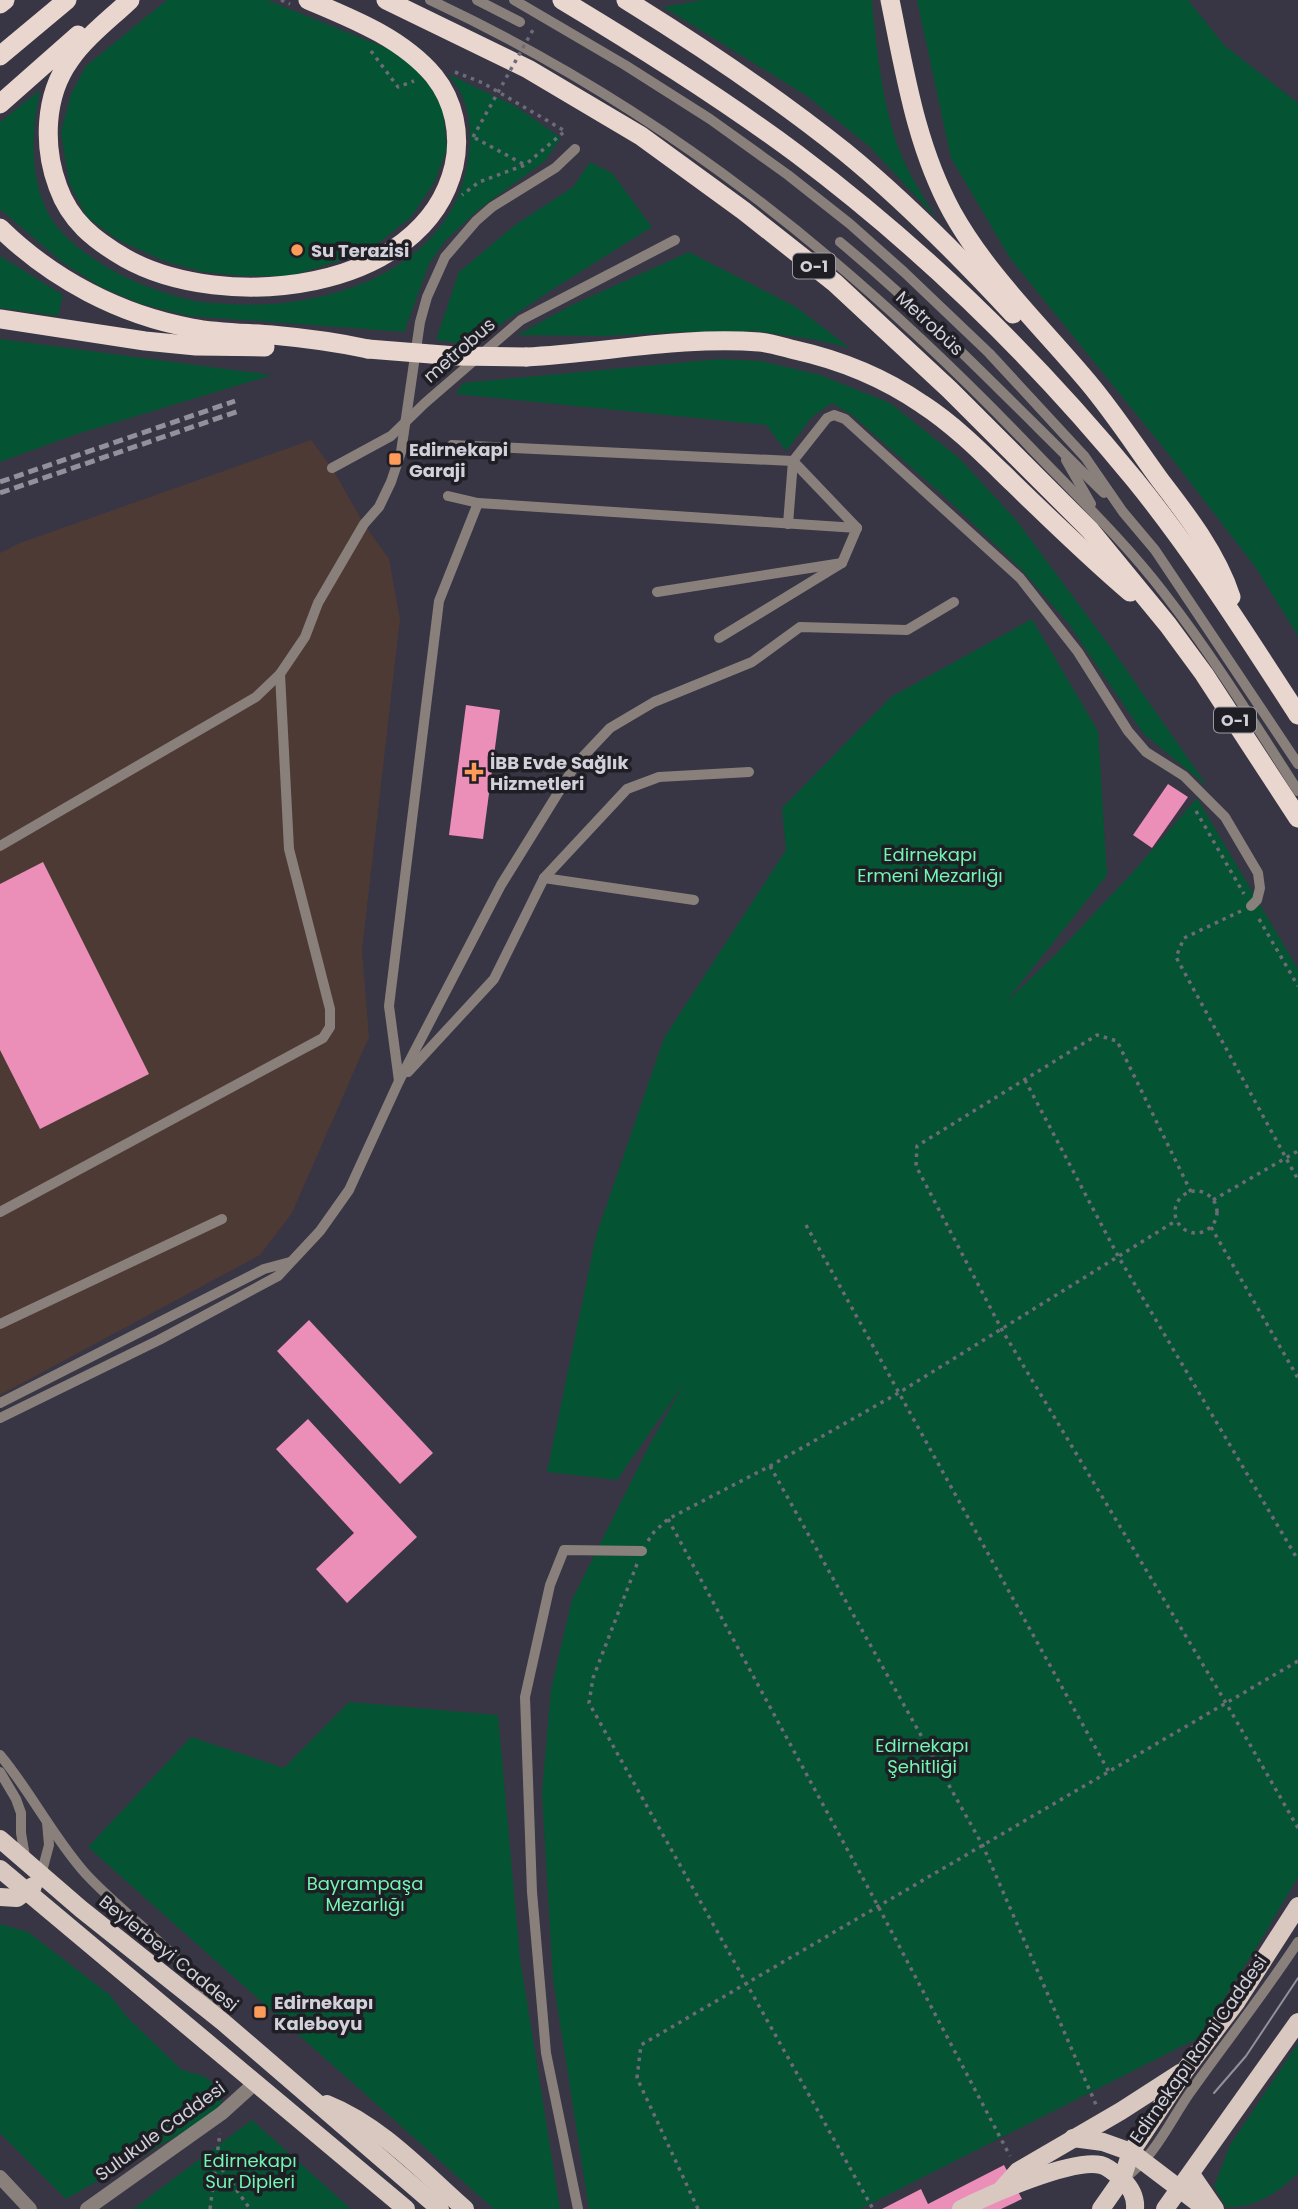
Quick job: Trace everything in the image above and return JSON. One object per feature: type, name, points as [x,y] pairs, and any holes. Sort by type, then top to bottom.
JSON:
[{"type":"highway","points":[[0,5],[5,0]]},
{"type":"highway","points":[[0,56],[67,0]]},
{"type":"highway","points":[[0,104],[121,0]]},
{"type":"highway","points":[[130,0],[69,60],[60,78],[48,116],[54,175],[72,216],[92,237],[133,262],[176,278],[226,285],[293,286],[354,268],[414,234],[435,210],[450,183],[456,156],[455,119],[449,97],[433,75],[408,51],[381,34],[309,0]]},
{"type":"highway","name":"O-1","points":[[386,0],[528,69],[630,129],[688,169],[804,258],[885,328],[1090,530],[1168,625],[1204,674],[1298,818]]},
{"type":"highway","points":[[562,0],[661,60],[796,153],[888,227],[1042,373],[1113,455],[1184,544],[1298,715]]},
{"type":"highway","points":[[626,0],[776,99],[874,178],[983,281],[1139,452]]},
{"type":"highway","points":[[892,0],[904,76],[916,123],[952,211],[985,262],[1089,383],[1182,509],[1208,549],[1227,586],[1239,625]]},
{"type":"highway","points":[[0,228],[41,264],[116,306],[149,318],[194,328],[332,341],[368,349]]},
{"type":"highway","points":[[0,319],[145,341],[197,346],[327,351],[368,349],[456,356],[526,357],[728,341],[761,342],[827,358],[850,366],[921,403],[946,421],[1105,572],[1168,625]]},
{"type":"main road","name":"Beylerbeyi Caddesi","points":[[0,1839],[223,2022],[440,2209]]},
{"type":"main road","points":[[25,1892],[26,1862]]},
{"type":"main road","points":[[0,1869],[406,2209]]},
{"type":"main road","points":[[0,1897],[17,1898],[41,1875]]},
{"type":"main road","points":[[1101,2209],[1138,2157],[1186,2069],[1237,2001],[1298,1906]]},
{"type":"main road","points":[[1165,2209],[1298,2022]]},
{"type":"main road","points":[[1002,2189],[1018,2171],[1186,2069]]},
{"type":"main road","points":[[314,2099],[353,2115],[465,2209]]},
{"type":"main road","points":[[1073,2138],[1103,2141],[1138,2157],[1185,2181],[1215,2209]]},
{"type":"main road","points":[[961,2209],[1002,2189],[1087,2164],[1103,2165],[1122,2179],[1134,2196],[1135,2209]]},
{"type":"main road","points":[[1185,2181],[1206,2209]]},
{"type":"main road","points":[[373,2183],[390,2209]]},
{"type":"street","name":"Sulukule Caddesi","points":[[87,2209],[222,2113],[254,2084]]},
{"type":"street","points":[[3,2185],[30,2209]]},
{"type":"lane","name":"Metrobüs","points":[[430,0],[488,27],[659,127],[813,242],[909,325],[1112,532],[1163,592],[1228,680],[1298,791]]},
{"type":"lane","points":[[477,0],[520,22]]},
{"type":"lane","name":"Metrobüs","points":[[514,0],[710,119],[788,175],[904,271],[989,353],[1085,457],[1123,512],[1154,550],[1298,764]]},
{"type":"lane","points":[[0,846],[256,697],[280,674],[305,637],[318,603],[364,524],[379,507],[401,452],[420,322],[445,257],[492,207],[555,168],[575,149]]},
{"type":"lane","name":"metrobus","points":[[332,468],[391,436],[521,320],[675,240]]},
{"type":"lane","points":[[840,242],[887,280],[950,339],[1123,512]]},
{"type":"lane","points":[[788,524],[793,461],[827,418],[834,415],[845,419],[1020,578],[1078,652],[1128,731],[1146,752],[1184,776],[1225,817],[1258,873],[1260,888],[1257,900],[1251,906]]},
{"type":"lane","points":[[452,445],[793,461],[857,528]]},
{"type":"lane","points":[[1059,449],[1084,493],[1112,532]]},
{"type":"lane","points":[[448,496],[478,503],[857,528]]},
{"type":"lane","points":[[399,1082],[389,1006],[439,601],[478,503]]},
{"type":"lane","points":[[719,638],[842,563],[857,528]]},
{"type":"lane","points":[[657,592],[842,563]]},
{"type":"lane","points":[[0,1418],[159,1340],[278,1276],[320,1231],[349,1190],[399,1082],[501,885],[576,765],[610,728],[654,702],[752,662],[800,627],[907,630],[954,602]]},
{"type":"lane","points":[[0,1213],[323,1038],[330,1027],[330,1009],[289,849],[280,674]]},
{"type":"lane","points":[[399,1082],[494,979],[544,878],[627,789],[660,777],[749,772]]},
{"type":"lane","points":[[544,878],[694,900]]},
{"type":"lane","points":[[0,1324],[222,1219]]},
{"type":"lane","points":[[0,1404],[264,1269],[292,1261]]},
{"type":"lane","points":[[578,2209],[546,2053],[532,1892],[525,1697],[550,1585],[564,1550],[642,1551]]},
{"type":"lane","points":[[0,1755],[88,1876],[197,1980],[223,2022]]},
{"type":"lane","points":[[0,1773],[21,1813],[26,1862]]},
{"type":"lane","points":[[41,1875],[49,1845],[46,1819]]},
{"type":"lane","name":"Edirnekapı Rami Caddesi","points":[[1138,2157],[1189,2094],[1298,1942]]},
{"type":"path","points":[[525,165],[473,137],[534,28]]},
{"type":"path","points":[[398,87],[449,70],[483,83],[565,131],[525,165],[479,182],[456,203]]},
{"type":"path","points":[[1251,906],[1184,938],[1176,957],[1298,1180]]},
{"type":"path","points":[[1191,1192],[1117,1041],[1097,1035],[917,1146],[916,1166],[1002,1330],[1298,1828]]},
{"type":"path","points":[[1025,1080],[1118,1256],[1298,1560]]},
{"type":"path","points":[[1213,1200],[1298,1151]]},
{"type":"path","points":[[1191,1192],[1201,1192],[1213,1200],[1217,1215],[1211,1227],[1195,1233],[1186,1230],[1177,1220],[1176,1206],[1180,1199],[1191,1192]]},
{"type":"path","points":[[873,2209],[589,1703],[593,1678],[642,1551],[654,1532],[668,1519],[770,1466],[900,1392],[1177,1220]]},
{"type":"path","points":[[806,1225],[1109,1772]]},
{"type":"path","points":[[1211,1227],[1298,1378]]},
{"type":"path","points":[[770,1466],[983,1846],[1104,2121]]},
{"type":"path","points":[[668,1519],[1018,2171]]},
{"type":"path","points":[[698,2209],[637,2078],[641,2045],[1298,1661]]},
{"type":"path","points":[[210,2209],[222,2113]]},
{"type":"path","points":[[216,2160],[250,2209]]},
{"type":"shaded area","points":[[311,440],[332,468],[364,524],[389,559],[400,619],[362,950],[369,1037],[292,1213],[260,1255],[0,1395],[0,553],[20,543]]},
{"type":"green space","points":[[167,0],[267,0],[394,51],[414,67],[431,88],[443,110],[447,149],[434,183],[411,217],[380,242],[342,260],[291,276],[243,276],[203,272],[164,261],[118,240],[87,217],[69,183],[61,132],[71,94],[86,66]]},
{"type":"green space","points":[[702,0],[872,0],[877,51],[889,119],[897,146],[936,218],[870,147],[807,96],[663,7]]},
{"type":"green space","points":[[917,0],[1188,0],[1224,45],[1298,103],[1298,636],[1256,568],[1167,452],[1010,258],[951,158]]},
{"type":"green space","points":[[448,74],[515,106],[561,138],[545,161],[478,210],[445,241],[429,264],[404,332],[189,316],[141,304],[99,286],[62,262],[0,209],[0,122],[40,90],[34,150],[41,195],[55,225],[89,256],[131,280],[194,301],[266,304],[337,292],[371,280],[402,262],[429,240],[450,212],[464,179],[470,138],[466,106]]},
{"type":"green space","points":[[590,162],[612,173],[652,227],[470,345],[436,340],[459,272],[515,225],[573,187]]},
{"type":"green space","points":[[689,252],[796,307],[850,348],[756,331],[603,336],[517,335],[570,306]]},
{"type":"green space","points":[[0,256],[63,295],[58,316],[0,308]]},
{"type":"green space","points":[[0,339],[272,375],[74,435],[0,462]]},
{"type":"green space","points":[[720,359],[761,361],[820,375],[890,403],[959,458],[1017,521],[1114,652],[1208,787],[1143,733],[1068,623],[1021,569],[852,415],[832,403],[812,417],[786,451],[766,425],[456,394],[463,383]]},
{"type":"green space","name":"Edirnekapı Şehitliği","points":[[1032,619],[1098,731],[1107,875],[1005,1003],[1059,951],[1133,872],[1197,798],[1298,969],[1298,1877],[1200,2037],[860,2209],[589,2209],[553,1978],[542,1793],[551,1689],[572,1600],[650,1444],[685,1382],[617,1480],[547,1472],[596,1236],[664,1038],[786,850],[782,808],[891,697]]},
{"type":"green space","name":"Bayrampaşa Mezarlığı","points":[[349,1702],[498,1715],[520,1958],[560,2209],[494,2209],[88,1847],[191,1737],[284,1768]]},
{"type":"green space","points":[[0,1924],[28,1932],[110,1995],[127,2017],[182,2070],[204,2076],[218,2087],[223,2098],[217,2113],[66,2199],[0,2133]]},
{"type":"green space","points":[[1298,2043],[1298,2173],[1266,2198],[1247,2205],[1226,2207],[1214,2187],[1230,2145]]},
{"type":"green space","name":"Edirnekapı Sur Dipleri","points":[[252,2120],[351,2209],[133,2209]]},
{"type":"building","name":"İBB Evde Sağlık Hizmetleri","points":[[466,705],[500,710],[483,839],[449,835]]},
{"type":"building","points":[[1168,784],[1188,797],[1152,848],[1133,835]]},
{"type":"building","points":[[43,862],[149,1074],[40,1129],[0,1050],[0,884]]},
{"type":"building","points":[[309,1320],[433,1453],[400,1484],[277,1351]]},
{"type":"building","points":[[308,1419],[417,1537],[347,1603],[316,1569],[354,1533],[276,1449]]},
{"type":"building","points":[[1004,2165],[1022,2199],[1001,2209],[882,2209],[921,2189],[928,2204]]},
{"type":"tram line","points":[[1214,2093],[1246,2056],[1298,1978]]},
{"type":"railway","points":[[0,482],[235,401]]},
{"type":"railway","points":[[0,493],[239,411]]},
{"type":"place","name":"Su Terazisi","points":[[297,250]]},
{"type":"place","name":"Edirnekapi Garaji","points":[[395,459]]},
{"type":"place","name":"İBB Evde Sağlık Hizmetleri","points":[[474,772]]},
{"type":"place","name":"Edirnekapı Kaleboyu","points":[[260,2012]]},
{"type":"park label","name":"Edirnekapı Ermeni Mezarlığı","points":[[930,864]]}]
